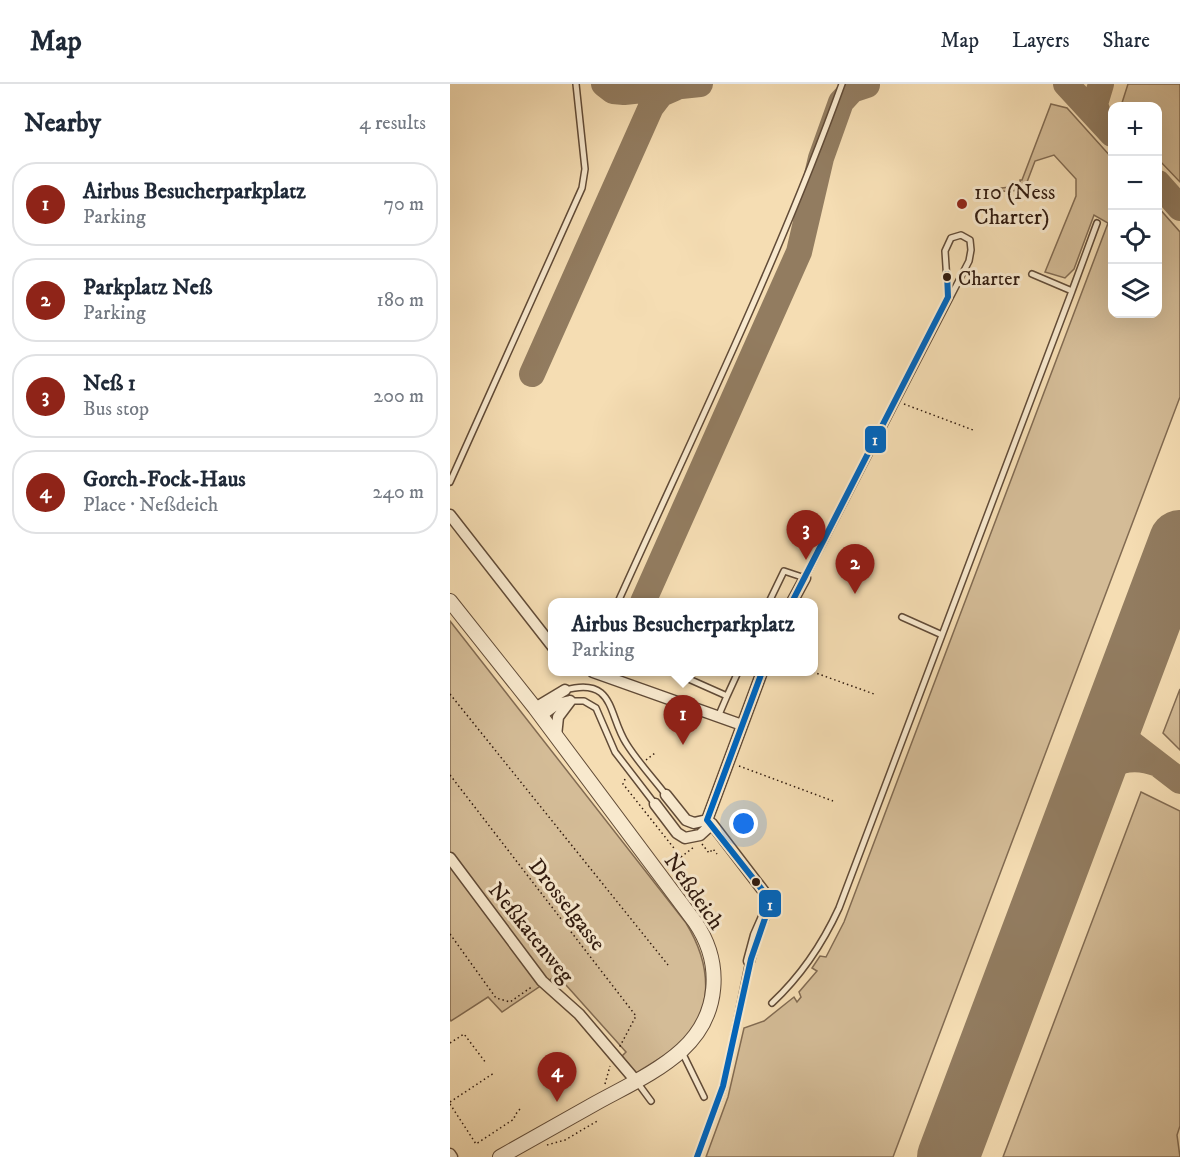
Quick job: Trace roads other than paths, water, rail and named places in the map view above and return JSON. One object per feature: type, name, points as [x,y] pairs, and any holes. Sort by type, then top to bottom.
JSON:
[{"type":"street","points":[[450,515],[548,642]]},
{"type":"street","points":[[795,598],[805,578]]},
{"type":"street","name":"Neßdeich","points":[[450,601],[538,712],[695,922],[710,950],[716,980],[712,1002],[702,1026],[681,1051],[636,1080],[500,1157]]},
{"type":"street","points":[[604,676],[742,725]]},
{"type":"street","points":[[655,804],[677,833],[690,838],[705,832],[760,676]]},
{"type":"street","points":[[538,712],[566,690]]},
{"type":"street","points":[[538,712],[570,701]]},
{"type":"street","points":[[556,736],[558,717],[570,701]]},
{"type":"street","points":[[666,795],[686,820],[694,823],[709,822]]},
{"type":"street","points":[[709,822],[771,901],[759,927],[749,961]]},
{"type":"street","name":"Neßkatenweg","points":[[450,858],[542,981],[579,1014],[636,1080]]},
{"type":"lane","points":[[450,482],[582,188],[585,169],[576,84]]},
{"type":"lane","points":[[620,598],[757,293],[822,138],[842,84]]},
{"type":"lane","points":[[772,1002],[808,964],[839,908],[940,634],[1097,223]]},
{"type":"lane","points":[[771,598],[784,571],[805,578],[948,297],[971,250],[970,240],[961,235],[951,238],[945,251],[948,297]]},
{"type":"lane","points":[[1032,274],[1072,291]]},
{"type":"lane","points":[[902,617],[940,634]]},
{"type":"lane","points":[[682,676],[727,696]]},
{"type":"lane","points":[[718,717],[736,676]]},
{"type":"lane","points":[[566,690],[588,687],[607,698],[626,744],[666,795]]},
{"type":"lane","points":[[570,701],[584,701],[596,708],[615,752],[655,804]]},
{"type":"lane","points":[[697,1157],[723,1088],[749,961]]},
{"type":"lane","points":[[681,1051],[704,1097]]},
{"type":"lane","points":[[636,1080],[651,1101]]},
{"type":"place","name":"110 (Ness Charter)","points":[[962,204]]},
{"type":"place","name":"Charter","points":[[947,277]]},
{"type":"place","name":"Neß 1","points":[[806,560]]},
{"type":"place","name":"Parkplatz Neß","points":[[855,594]]},
{"type":"place","name":"Airbus Besucherparkplatz","points":[[683,745]]},
{"type":"place","name":"Gorch-Fock-Haus","points":[[557,1102]]}]
